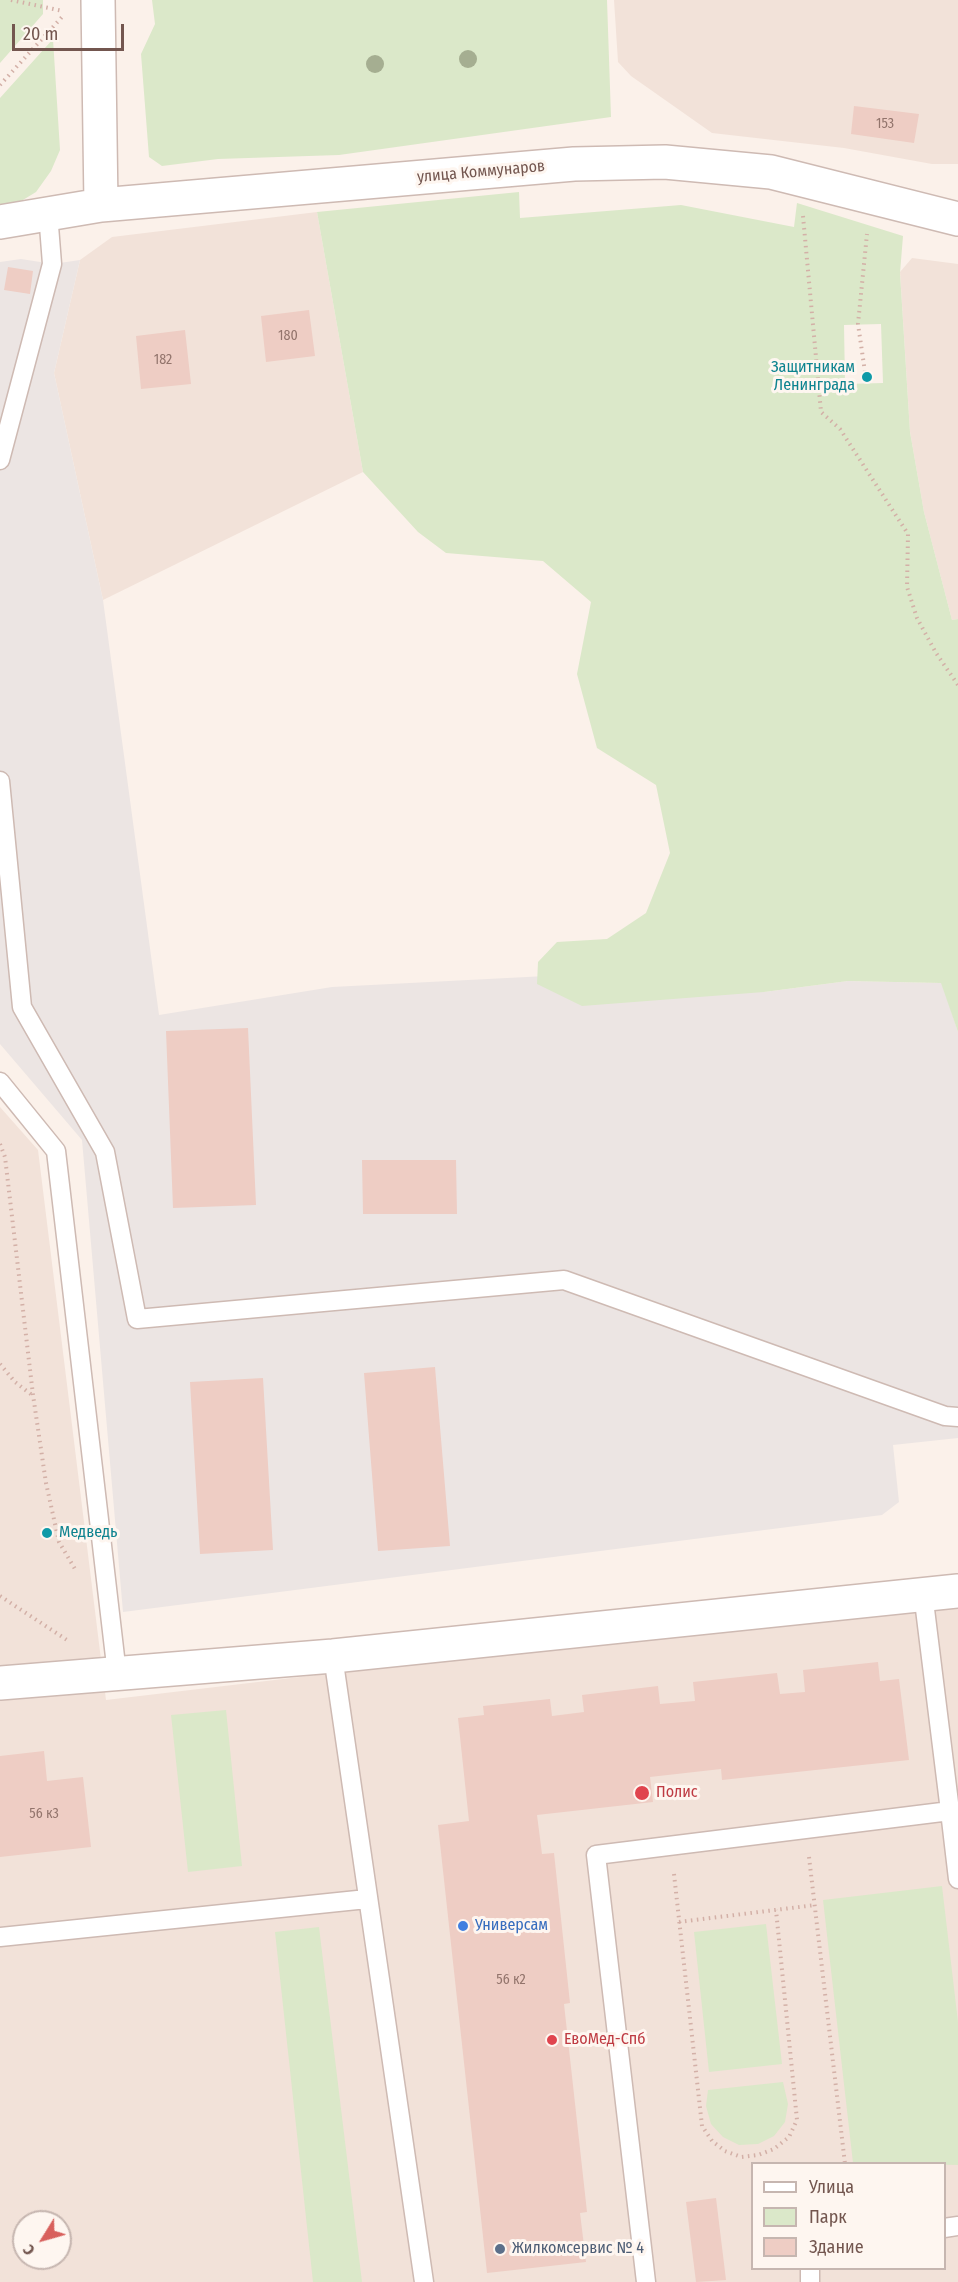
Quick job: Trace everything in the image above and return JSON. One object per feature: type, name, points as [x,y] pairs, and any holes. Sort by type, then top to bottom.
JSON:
[{"type":"street","points":[[98,0],[101,205]]},
{"type":"street","name":"улица Коммунаров","points":[[0,222],[101,205],[573,164],[665,162],[771,172],[958,219]]},
{"type":"street","points":[[0,1683],[333,1656],[958,1591]]},
{"type":"lane","points":[[0,460],[52,264],[48,213]]},
{"type":"lane","points":[[0,781],[22,1007],[105,1152],[137,1320],[564,1281],[945,1416],[958,1417]]},
{"type":"lane","points":[[0,1082],[56,1151],[105,1587],[117,1674]]},
{"type":"lane","points":[[923,1593],[958,1879]]},
{"type":"lane","points":[[333,1656],[424,2282]]},
{"type":"lane","points":[[646,2282],[596,1855],[950,1811]]},
{"type":"lane","points":[[0,1936],[367,1899]]},
{"type":"path","points":[[0,85],[66,12],[11,0]]},
{"type":"path","points":[[793,177],[805,224],[821,412],[840,429],[908,534],[907,587],[917,618],[936,653],[958,685]]},
{"type":"path","points":[[865,372],[858,324],[872,197]]},
{"type":"path","points":[[0,1144],[5,1157],[21,1271],[33,1395],[59,1542],[82,1579],[105,1587]]},
{"type":"path","points":[[0,1364],[15,1382],[33,1395]]},
{"type":"path","points":[[0,1596],[117,1674]]},
{"type":"path","points":[[806,1830],[845,2162]]},
{"type":"path","points":[[671,1846],[702,2126],[712,2140],[725,2151],[741,2157],[758,2155],[774,2149],[789,2137],[797,2121],[776,1910]]},
{"type":"path","points":[[679,1922],[815,1905]]},
{"type":"shaded area","points":[[614,0],[958,0],[958,164],[932,164],[844,148],[712,133],[631,76],[618,62]]},
{"type":"shaded area","points":[[317,212],[363,472],[103,600],[54,373],[80,260],[112,237]]},
{"type":"shaded area","points":[[912,258],[958,264],[958,619],[952,620],[924,512],[910,432],[900,272]]},
{"type":"shaded area","points":[[21,259],[53,264],[80,260],[54,373],[103,600],[159,1015],[332,987],[760,965],[764,992],[848,981],[942,983],[958,1032],[958,1438],[893,1445],[899,1502],[882,1515],[123,1612],[82,1140],[0,1044],[0,262]]},
{"type":"shaded area","points":[[0,1107],[38,1150],[106,1700],[958,1599],[958,2282],[0,2282]]},
{"type":"green space","points":[[0,0],[43,0],[43,14],[0,63]]},
{"type":"green space","points":[[152,0],[607,0],[611,117],[339,155],[218,159],[162,166],[149,157],[141,54],[155,24]]},
{"type":"green space","points":[[53,39],[60,150],[51,171],[36,192],[13,206],[0,209],[0,98]]},
{"type":"green space","points":[[519,192],[520,218],[681,205],[794,227],[797,203],[903,236],[900,273],[910,432],[924,512],[952,620],[958,619],[958,1032],[941,983],[848,981],[764,992],[582,1006],[537,984],[538,962],[557,942],[607,939],[646,913],[670,853],[656,785],[597,748],[577,674],[591,602],[543,561],[446,553],[418,532],[363,472],[317,212]],"holes":[[[881,324],[883,383],[845,384],[844,325]]]},
{"type":"green space","points":[[226,1710],[242,1866],[188,1872],[171,1715]]},
{"type":"green space","points":[[942,1886],[958,2022],[958,2165],[946,2165],[946,2162],[853,2162],[823,1900]]},
{"type":"green space","points":[[766,1924],[782,2064],[709,2072],[694,1932]]},
{"type":"green space","points":[[319,1927],[362,2282],[313,2282],[275,1932]]},
{"type":"green space","points":[[783,2082],[788,2104],[785,2122],[774,2136],[758,2144],[739,2145],[723,2137],[711,2124],[706,2106],[708,2090]]},
{"type":"building","points":[[854,106],[919,114],[914,143],[851,134]]},
{"type":"building","points":[[8,267],[33,271],[30,294],[4,290]]},
{"type":"building","points":[[309,310],[315,356],[266,362],[261,316]]},
{"type":"building","points":[[185,330],[191,384],[141,389],[136,336]]},
{"type":"building","points":[[248,1028],[256,1205],[173,1208],[166,1031]]},
{"type":"building","points":[[362,1160],[456,1160],[457,1214],[363,1214]]},
{"type":"building","points":[[435,1367],[450,1546],[378,1551],[364,1373]]},
{"type":"building","points":[[263,1378],[273,1550],[200,1554],[190,1382]]},
{"type":"building","points":[[878,1662],[880,1681],[899,1679],[909,1760],[722,1780],[721,1769],[650,1777],[653,1802],[537,1815],[542,1854],[554,1853],[570,2003],[564,2004],[587,2212],[580,2213],[586,2262],[487,2273],[438,1825],[469,1821],[458,1718],[484,1715],[483,1706],[550,1699],[552,1716],[584,1712],[582,1695],[658,1686],[660,1704],[695,1701],[693,1682],[777,1673],[780,1694],[805,1692],[803,1670]]},
{"type":"building","points":[[44,1751],[47,1781],[83,1777],[91,1847],[0,1857],[0,1756]]},
{"type":"building","points":[[716,2198],[726,2280],[696,2282],[686,2202]]},
{"type":"place","name":"Защитникам Ленинграда","points":[[867,377]]},
{"type":"place","name":"Медведь","points":[[47,1533]]},
{"type":"place","name":"Полис","points":[[642,1793]]},
{"type":"place","name":"Универсам","points":[[463,1926]]},
{"type":"place","name":"ЕвоМед-Спб","points":[[552,2040]]},
{"type":"place","name":"Жилкомсервис № 4","points":[[500,2249]]}]
